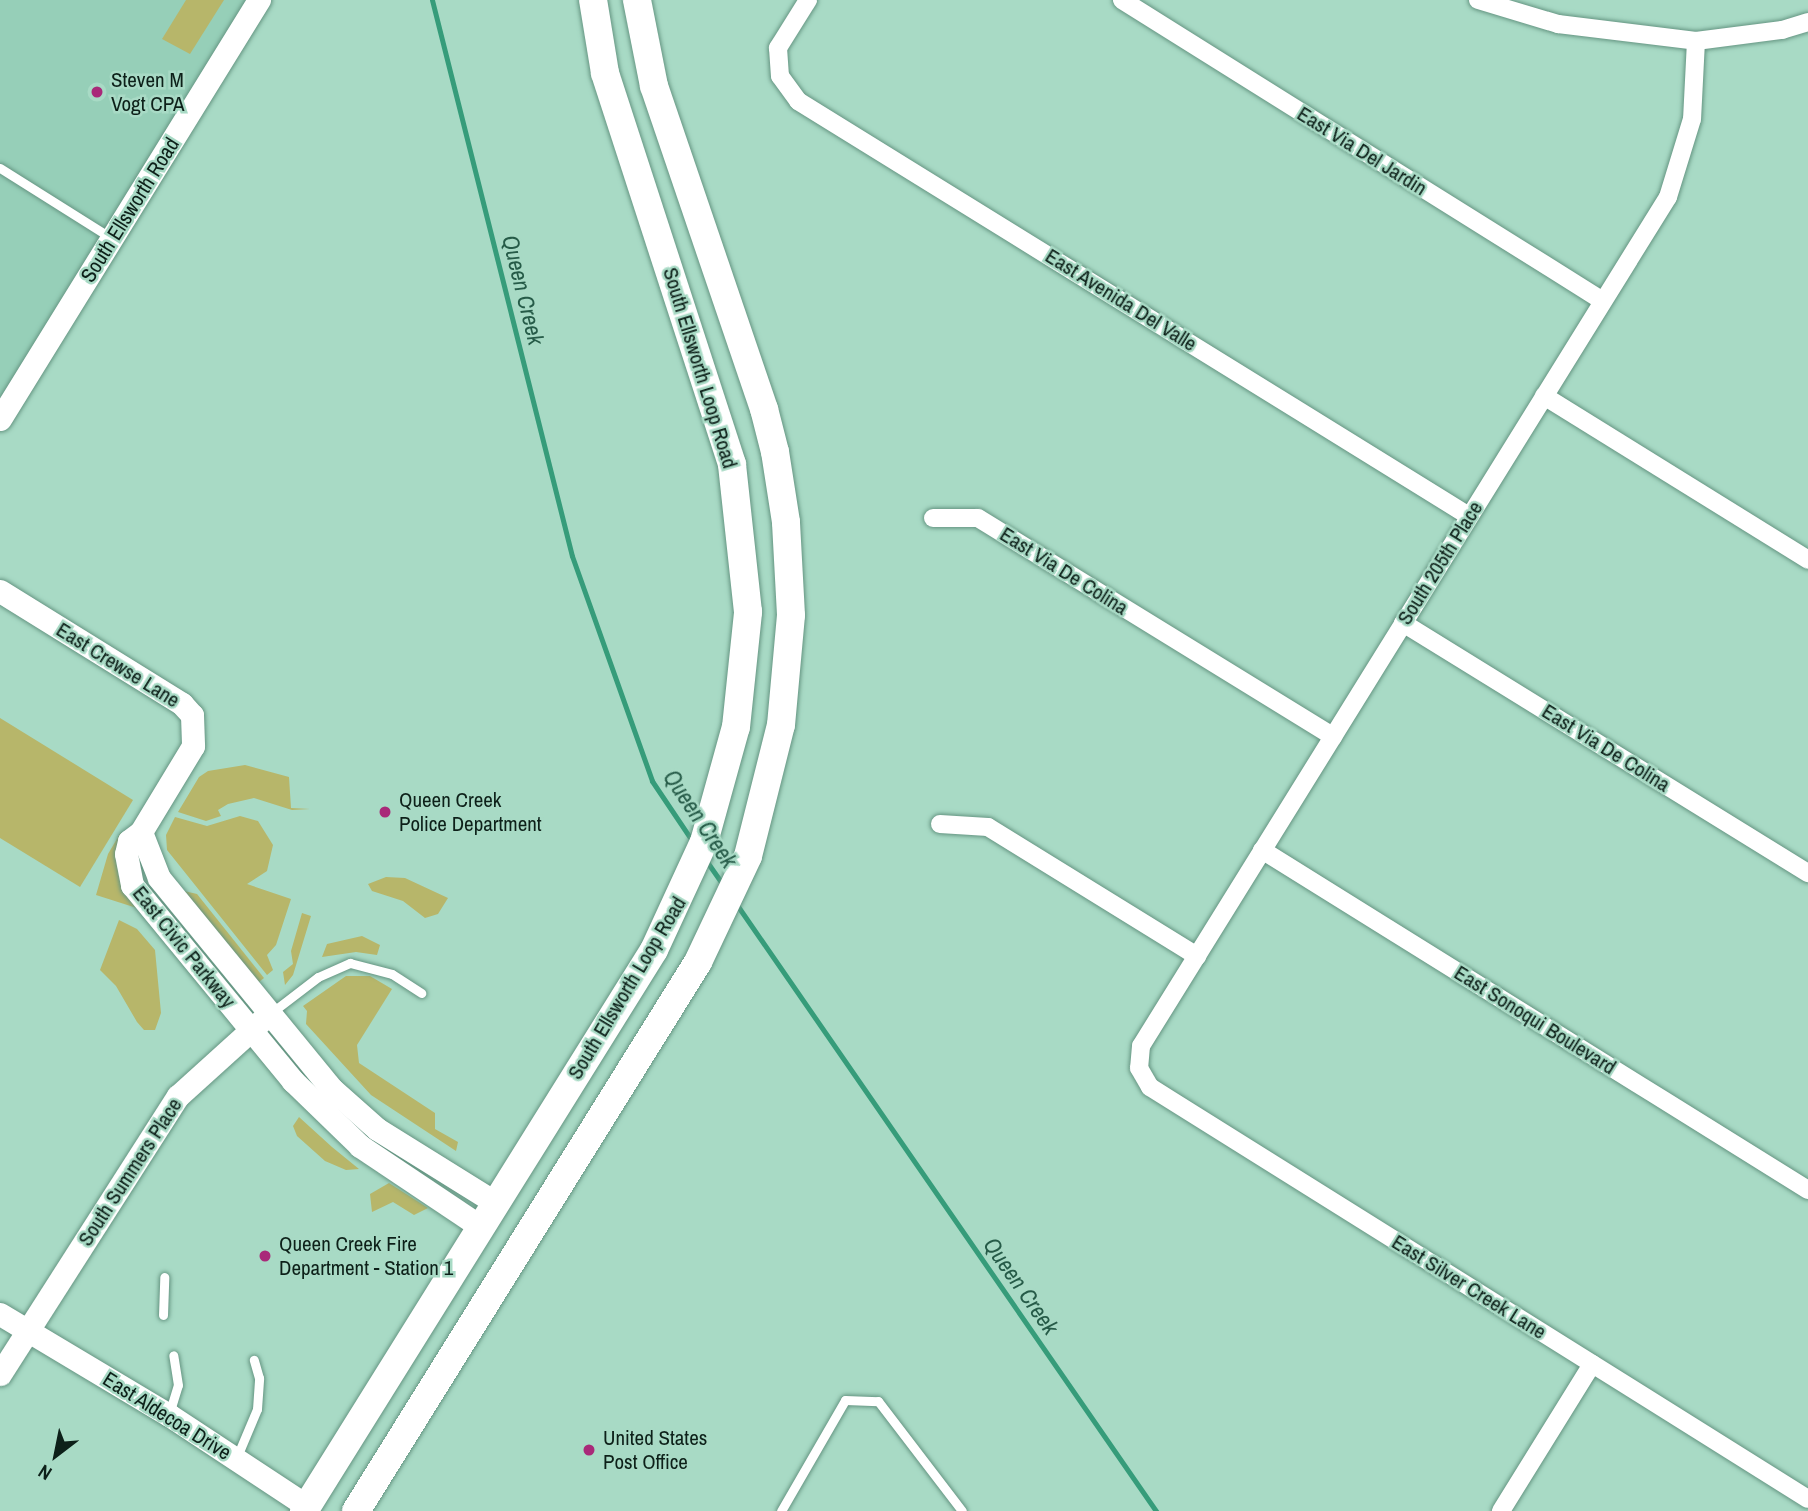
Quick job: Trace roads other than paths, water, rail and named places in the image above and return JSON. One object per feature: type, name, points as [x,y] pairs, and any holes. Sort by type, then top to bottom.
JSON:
[{"type":"main road","name":"South Ellsworth Loop Road","points":[[309,1509],[654,950],[704,842],[737,727],[748,612],[732,464],[605,73],[593,0]]},
{"type":"main road","name":"South Ellsworth Loop Road","points":[[356,1511],[680,990],[733,891],[769,783],[790,644],[789,551],[781,489],[764,408],[654,86],[637,0]]},
{"type":"street","name":"South Ellsworth Road","points":[[0,419],[259,0]]},
{"type":"street","name":"East Avenida Del Valle","points":[[808,0],[778,48],[780,76],[798,101],[1469,516]]},
{"type":"street","name":"East Via Del Jardin","points":[[1122,0],[1603,301]]},
{"type":"street","points":[[1478,0],[1558,24],[1696,41],[1782,30],[1808,22]]},
{"type":"street","name":"South 205th Place","points":[[1139,1068],[1141,1046],[1668,197],[1692,119],[1696,41]]},
{"type":"street","points":[[1544,396],[1808,560]]},
{"type":"street","name":"East Via De Colina","points":[[933,518],[978,518],[1333,736]]},
{"type":"street","name":"East Crewse Lane","points":[[0,591],[182,704],[192,715],[193,746],[141,832]]},
{"type":"street","name":"East Via De Colina","points":[[1403,623],[1808,873]]},
{"type":"street","points":[[940,824],[988,827],[1197,956]]},
{"type":"street","name":"East Civic Parkway","points":[[481,1227],[344,1132],[303,1092],[132,885],[126,854],[129,841],[141,832],[159,878],[270,1014],[355,1111],[496,1203]]},
{"type":"street","name":"East Sonoqui Boulevard","points":[[1262,850],[1808,1190]]},
{"type":"street","name":"South Summers Place","points":[[0,1374],[177,1096],[250,1028],[270,1014]]},
{"type":"street","name":"East Silver Creek Lane","points":[[1139,1068],[1150,1087],[1808,1499]]},
{"type":"street","name":"East Aldecoa Drive","points":[[0,1314],[169,1415],[309,1509]]},
{"type":"street","points":[[1501,1511],[1592,1364]]},
{"type":"lane","points":[[0,168],[112,239]]},
{"type":"lane","points":[[270,1014],[318,977],[350,963],[392,974],[421,993]]},
{"type":"lane","points":[[163,1315],[164,1277]]},
{"type":"lane","points":[[169,1415],[178,1384],[173,1355]]},
{"type":"lane","points":[[236,1460],[257,1409],[259,1378],[254,1360]]},
{"type":"lane","points":[[780,1511],[845,1400],[856,1400],[878,1401],[962,1511]]},
{"type":"waterway","name":"Queen Creek","points":[[432,0],[572,556],[652,781],[693,842]]},
{"type":"waterway","name":"Queen Creek","points":[[705,859],[723,885]]},
{"type":"waterway","name":"Queen Creek","points":[[737,905],[1156,1511]]},
{"type":"place","name":"Steven M Vogt CPA","points":[[97,92]]},
{"type":"place","name":"Queen Creek Police Department","points":[[385,812]]},
{"type":"place","name":"Queen Creek Fire Department - Station 1","points":[[265,1256]]},
{"type":"place","name":"United States Post Office","points":[[589,1450]]}]
